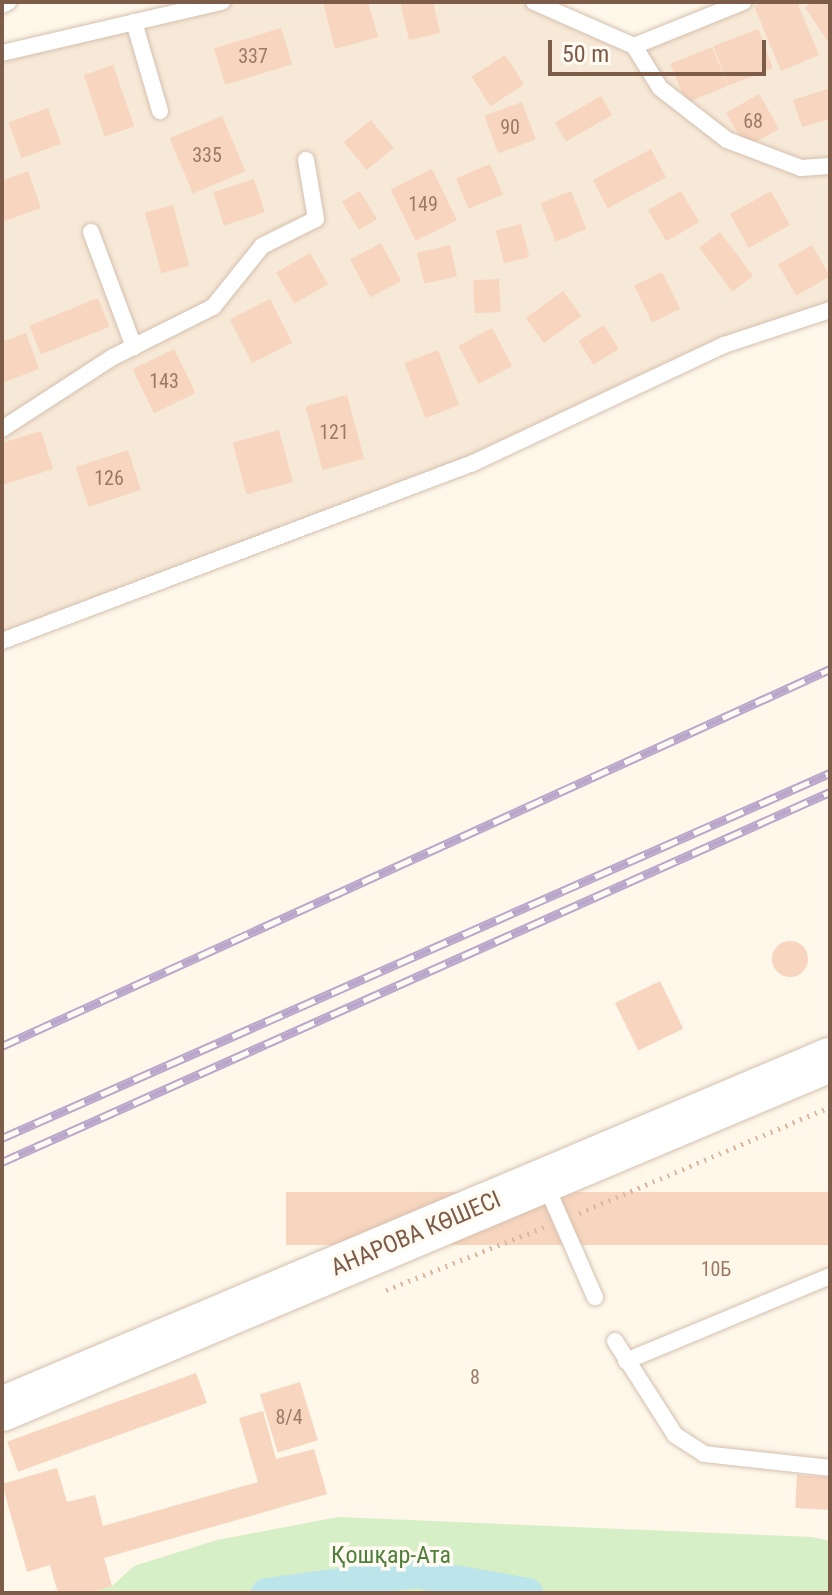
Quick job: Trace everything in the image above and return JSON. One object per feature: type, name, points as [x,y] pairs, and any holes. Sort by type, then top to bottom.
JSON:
[{"type":"main road","name":"АНАРОВА КӨШЕСІ","points":[[2,1409],[830,1060]]},
{"type":"lane","points":[[2,5],[8,2]]},
{"type":"lane","points":[[2,53],[222,2]]},
{"type":"lane","points":[[534,2],[634,46],[660,88],[727,140],[801,168],[830,166]]},
{"type":"lane","points":[[634,46],[743,2]]},
{"type":"lane","points":[[134,22],[160,111]]},
{"type":"lane","points":[[2,429],[134,347],[213,307],[262,246],[316,219],[306,160]]},
{"type":"lane","points":[[91,232],[134,347]]},
{"type":"lane","points":[[2,641],[473,463],[724,345],[830,310]]},
{"type":"lane","points":[[544,1180],[595,1297]]},
{"type":"lane","points":[[626,1361],[830,1276]]},
{"type":"lane","points":[[615,1341],[675,1435],[704,1454],[830,1468]]},
{"type":"shaded area","points":[[222,2],[534,2],[634,46],[743,2],[830,2],[830,310],[724,345],[473,463],[2,641],[2,53]]},
{"type":"green space","name":"Қошқар-Ата","points":[[338,1517],[812,1537],[830,1541],[830,1593],[89,1593],[112,1586],[134,1566],[217,1540]]},
{"type":"building","points":[[323,2],[368,2],[378,37],[335,49]]},
{"type":"building","points":[[400,2],[433,2],[440,33],[409,40]]},
{"type":"building","points":[[765,2],[797,2],[819,55],[781,71],[754,6]]},
{"type":"building","points":[[814,2],[830,2],[830,45],[805,7]]},
{"type":"building","points":[[281,28],[292,64],[225,85],[214,48]]},
{"type":"building","points":[[758,29],[773,68],[728,85],[713,46]]},
{"type":"building","points":[[712,47],[728,86],[686,103],[670,64]]},
{"type":"building","points":[[505,55],[524,84],[491,106],[471,77]]},
{"type":"building","points":[[113,65],[134,126],[105,137],[84,75]]},
{"type":"building","points":[[830,88],[830,119],[802,127],[793,100]]},
{"type":"building","points":[[759,94],[779,129],[746,148],[726,113]]},
{"type":"building","points":[[601,96],[612,115],[566,142],[555,122]]},
{"type":"building","points":[[522,102],[536,140],[498,153],[484,116]]},
{"type":"building","points":[[48,108],[61,144],[22,158],[9,122]]},
{"type":"building","points":[[222,116],[245,171],[193,194],[170,138]]},
{"type":"building","points":[[371,120],[394,148],[366,170],[344,142]]},
{"type":"building","points":[[651,149],[666,177],[608,208],[593,180]]},
{"type":"building","points":[[490,164],[503,194],[469,209],[456,178]]},
{"type":"building","points":[[432,169],[457,220],[416,240],[391,189]]},
{"type":"building","points":[[28,171],[41,208],[2,222],[2,181]]},
{"type":"building","points":[[254,179],[265,212],[224,226],[213,192]]},
{"type":"building","points":[[360,191],[377,219],[359,230],[342,202]]},
{"type":"building","points":[[571,191],[586,229],[556,241],[540,203]]},
{"type":"building","points":[[681,191],[699,222],[666,241],[648,210]]},
{"type":"building","points":[[771,191],[790,225],[749,248],[730,214]]},
{"type":"building","points":[[173,205],[189,266],[161,273],[145,213]]},
{"type":"building","points":[[521,224],[529,257],[504,263],[496,230]]},
{"type":"building","points":[[720,232],[753,276],[732,292],[699,248]]},
{"type":"building","points":[[381,243],[401,281],[370,297],[350,259]]},
{"type":"building","points":[[450,245],[457,276],[424,284],[417,253]]},
{"type":"building","points":[[812,245],[830,276],[796,296],[778,264]]},
{"type":"building","points":[[310,253],[328,284],[294,304],[276,272]]},
{"type":"building","points":[[662,272],[680,309],[652,322],[634,286]]},
{"type":"building","points":[[499,279],[501,312],[475,313],[473,280]]},
{"type":"building","points":[[563,291],[581,316],[544,343],[526,318]]},
{"type":"building","points":[[98,298],[110,327],[41,354],[29,326]]},
{"type":"building","points":[[270,299],[292,343],[252,363],[230,319]]},
{"type":"building","points":[[604,325],[619,349],[593,365],[579,341]]},
{"type":"building","points":[[492,328],[512,366],[479,384],[458,346]]},
{"type":"building","points":[[26,333],[39,369],[2,383],[2,342]]},
{"type":"building","points":[[174,349],[195,393],[154,413],[133,369]]},
{"type":"building","points":[[438,350],[459,405],[426,418],[404,363]]},
{"type":"building","points":[[347,395],[364,459],[323,470],[305,406]]},
{"type":"building","points":[[279,430],[293,482],[247,495],[233,442]]},
{"type":"building","points":[[41,431],[53,469],[2,485],[2,443]]},
{"type":"building","points":[[128,450],[141,490],[89,507],[76,467]]},
{"type":"building","points":[[790,941],[803,946],[808,959],[803,972],[790,977],[777,972],[772,959],[777,946]]},
{"type":"building","points":[[660,981],[683,1029],[638,1051],[615,1003]]},
{"type":"building","points":[[286,1192],[830,1192],[830,1245],[286,1245]]},
{"type":"building","points":[[196,1373],[207,1403],[18,1472],[7,1442]]},
{"type":"building","points":[[300,1382],[318,1440],[278,1453],[260,1394]]},
{"type":"building","points":[[263,1411],[276,1459],[314,1449],[327,1494],[104,1558],[112,1586],[89,1593],[58,1593],[50,1565],[27,1572],[2,1484],[57,1468],[67,1502],[95,1495],[103,1526],[258,1482],[239,1418]]},
{"type":"building","points":[[797,1475],[830,1477],[828,1510],[795,1508]]},
{"type":"waterway","points":[[266,1593],[415,1573],[528,1593]]},
{"type":"railway","points":[[2,1046],[830,669]]},
{"type":"railway","points":[[2,1138],[830,773]]},
{"type":"railway","points":[[2,1162],[830,792]]}]
